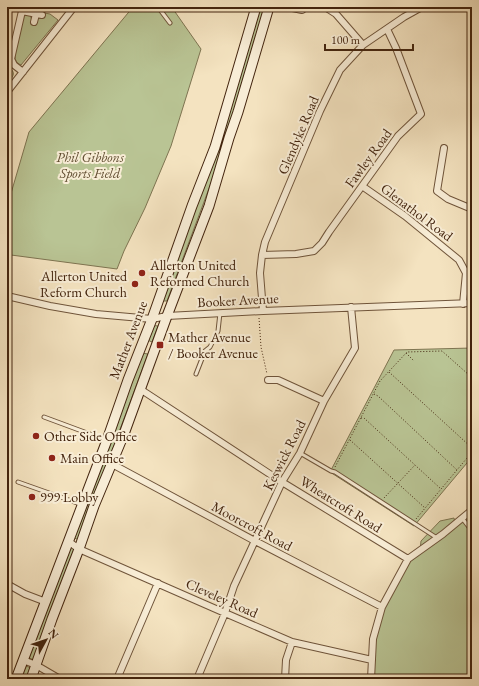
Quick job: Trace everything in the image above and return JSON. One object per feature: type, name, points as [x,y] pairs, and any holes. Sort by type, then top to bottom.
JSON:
[{"type":"main road","name":"Mather Avenue","points":[[16,679],[107,440],[215,147],[256,7]]},
{"type":"main road","name":"Mather Avenue","points":[[31,679],[94,506],[124,434],[209,206],[269,7]]},
{"type":"street","points":[[7,92],[74,7]]},
{"type":"street","points":[[288,7],[302,10],[306,7]]},
{"type":"street","points":[[325,7],[336,14],[363,45]]},
{"type":"street","name":"Glendyke Road","points":[[261,311],[260,273],[265,242],[320,111],[340,70],[363,45],[422,7]]},
{"type":"street","points":[[23,72],[14,65],[11,59],[22,11],[39,14],[34,22]]},
{"type":"street","name":"Fawley Road","points":[[262,255],[296,254],[314,251],[322,243],[398,136],[421,114],[396,48],[387,29]]},
{"type":"street","points":[[444,148],[437,191],[448,199],[472,209]]},
{"type":"street","name":"Glenathol Road","points":[[362,186],[405,216],[459,260],[466,274],[463,304]]},
{"type":"street","name":"Booker Avenue","points":[[7,296],[50,306],[96,314],[152,318],[220,313],[351,307],[472,304]]},
{"type":"street","name":"Keswick Road","points":[[197,679],[225,613],[234,586],[282,482],[300,453],[324,401],[355,348],[351,307]]},
{"type":"street","points":[[268,380],[278,380],[324,401]]},
{"type":"street","name":"Wheatcroft Road","points":[[140,389],[282,482],[408,559]]},
{"type":"street","name":"Moorcroft Road","points":[[112,464],[382,607]]},
{"type":"street","points":[[371,679],[374,639],[382,607],[408,559],[472,510]]},
{"type":"street","name":"Cleveley Road","points":[[68,541],[79,549],[292,642],[372,660]]},
{"type":"street","points":[[117,679],[158,583]]},
{"type":"street","points":[[7,584],[25,594],[46,602]]},
{"type":"street","points":[[286,679],[286,660],[292,642]]},
{"type":"street","points":[[23,660],[36,665],[60,679]]},
{"type":"lane","points":[[158,7],[170,23]]},
{"type":"lane","points":[[196,374],[205,351],[210,347],[218,331],[220,313]]},
{"type":"lane","points":[[44,417],[107,440]]},
{"type":"lane","points":[[300,453],[333,471],[437,538]]},
{"type":"lane","points":[[18,482],[82,504]]},
{"type":"lane","points":[[462,518],[472,529]]},
{"type":"path","points":[[261,311],[260,347],[268,380]]},
{"type":"path","points":[[333,471],[380,381],[407,352],[442,351],[469,376]]},
{"type":"path","points":[[406,353],[414,361]]},
{"type":"path","points":[[389,372],[472,448]]},
{"type":"path","points":[[373,394],[378,396],[457,470]]},
{"type":"path","points":[[361,418],[364,418],[442,489]]},
{"type":"path","points":[[349,439],[425,508]]},
{"type":"path","points":[[413,522],[472,452]]},
{"type":"path","points":[[381,502],[415,465]]},
{"type":"green space","name":"Phil Gibbons Sports Field","points":[[133,7],[170,7],[173,9],[201,49],[171,146],[117,269],[11,255],[7,248],[7,207],[29,132]]},
{"type":"green space","points":[[258,7],[266,7],[217,167],[167,301],[159,301]]},
{"type":"green space","points":[[44,13],[50,14],[58,20],[21,65],[16,61],[14,54],[22,17],[25,15],[30,15],[32,20],[36,21],[39,18],[43,18]]},
{"type":"green space","points":[[7,68],[11,69],[13,72],[13,75],[9,81],[7,80]]},
{"type":"green space","points":[[150,325],[158,326],[152,342],[145,339]]},
{"type":"green space","points":[[472,348],[472,404],[468,408],[472,412],[472,457],[414,526],[330,472],[394,350]]},
{"type":"green space","points":[[141,353],[148,354],[79,540],[72,537]]},
{"type":"green space","points":[[472,510],[472,679],[371,679],[372,660],[382,607],[408,559],[420,551],[421,541],[440,521],[454,518],[455,524]]},
{"type":"green space","points":[[69,545],[76,548],[34,660],[27,657]]},
{"type":"green space","points":[[26,666],[31,668],[27,679],[20,679],[23,668]]},
{"type":"place","name":"Allerton United Reformed Church","points":[[142,273]]},
{"type":"place","name":"Allerton United Reform Church","points":[[135,284]]},
{"type":"place","name":"Mather Avenue / Booker Avenue","points":[[160,345]]},
{"type":"place","name":"Other Side Office","points":[[36,436]]},
{"type":"place","name":"Main Office","points":[[52,458]]},
{"type":"place","name":"999 Lobby","points":[[32,497]]}]
